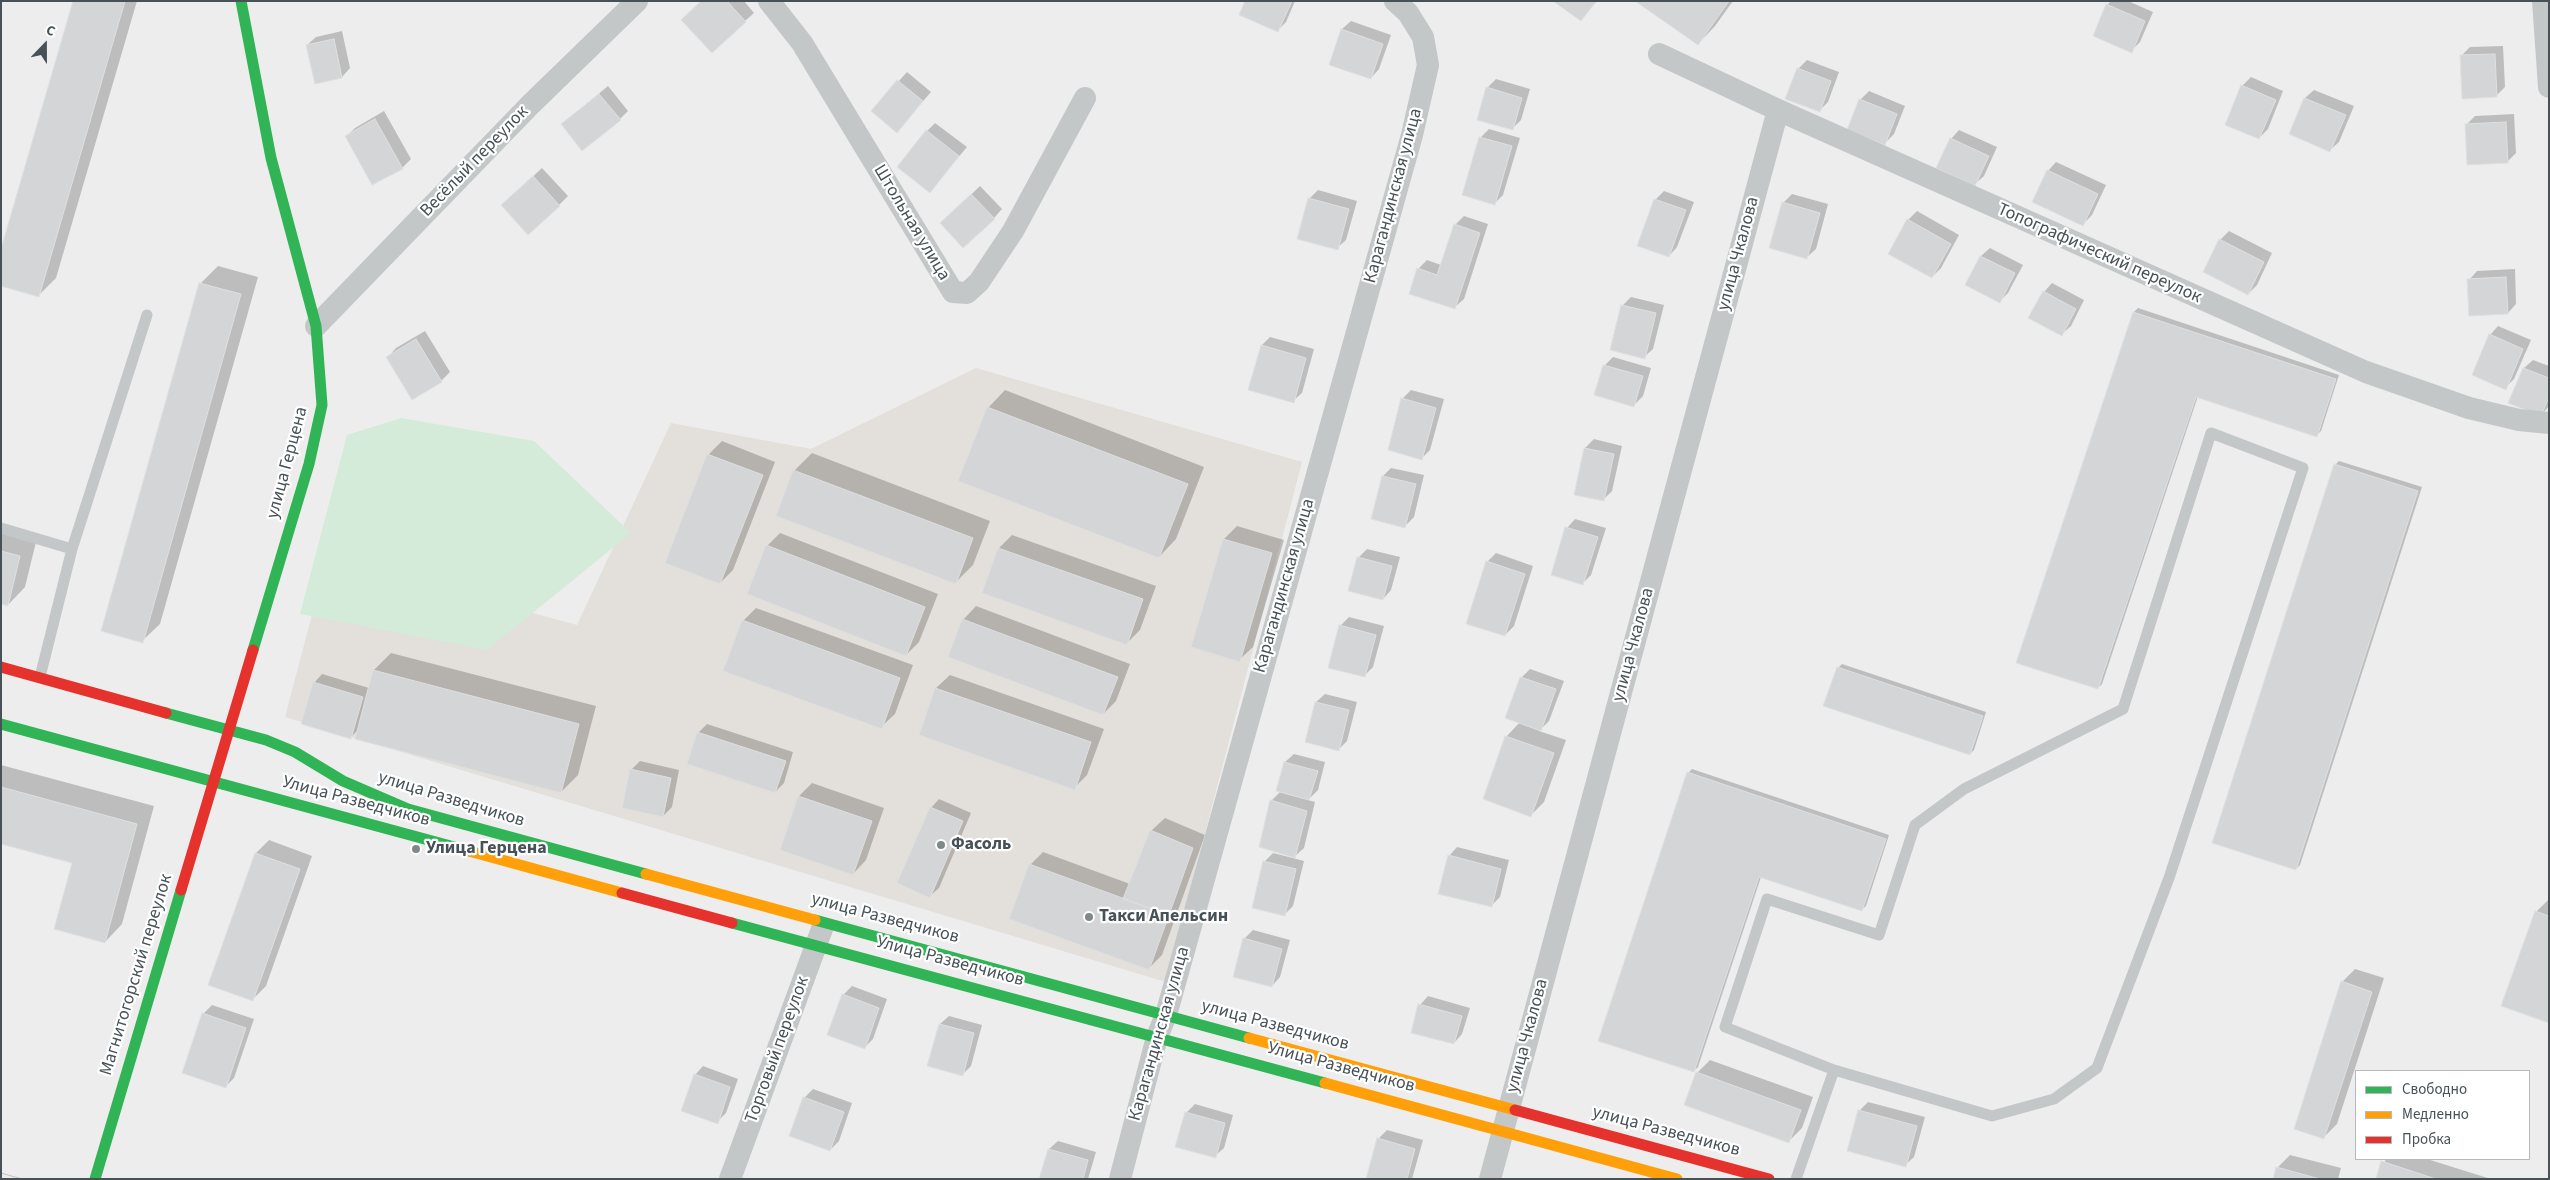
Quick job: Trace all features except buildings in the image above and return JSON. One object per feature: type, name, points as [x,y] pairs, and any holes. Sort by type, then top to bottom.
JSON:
[{"type":"main road","name":"улица Герцена","points":[[214,782],[309,464],[322,405],[316,326],[272,158],[241,1]]},
{"type":"main road","name":"улица Разведчиков","points":[[1,667],[229,728],[294,752],[343,781],[376,797],[408,808],[1769,1179]]},
{"type":"main road","points":[[1,724],[214,782]]},
{"type":"main road","name":"Улица Разведчиков","points":[[214,782],[818,944],[1677,1179]]},
{"type":"main road","name":"Магнитогорский переулок","points":[[95,1179],[214,782]]},
{"type":"street","name":"Весёлый переулок","points":[[316,326],[530,105],[637,1]]},
{"type":"street","name":"Штольная улица","points":[[769,1],[802,43],[953,292],[967,292],[979,282],[1013,231],[1085,98]]},
{"type":"street","name":"Карагандинская улица","points":[[1120,1179],[1157,1037],[1166,1015],[1412,135],[1428,65],[1423,37],[1408,13],[1395,1]]},
{"type":"street","points":[[2543,1],[2549,87]]},
{"type":"street","name":"Топографический переулок","points":[[1659,54],[1778,110],[2366,372],[2469,408],[2519,420],[2549,423]]},
{"type":"street","name":"улица Чкалова","points":[[1490,1179],[1778,110]]},
{"type":"street","name":"Торговый переулок","points":[[730,1179],[818,944],[824,921]]},
{"type":"lane","points":[[40,678],[72,549],[147,315]]},
{"type":"lane","points":[[2211,433],[2304,468],[2169,878],[2097,1068],[2054,1099],[1992,1116],[1834,1070],[1725,1027],[1767,899],[1879,935],[1915,825],[1964,789],[2124,709],[2211,433]]},
{"type":"lane","points":[[1,528],[72,549]]},
{"type":"lane","points":[[1796,1179],[1834,1070]]},
{"type":"shaded area","points":[[976,368],[1302,462],[1166,982],[285,717],[327,558],[577,625],[671,423],[811,449]]},
{"type":"green space","points":[[401,418],[534,441],[631,533],[487,650],[300,614],[347,435]]},
{"type":"tram line","points":[[1,1173],[22,1179]]},
{"type":"traffic: fast","points":[[241,1],[271,158],[316,326],[322,405],[309,464],[253,650]]},
{"type":"traffic: fast","points":[[166,713],[266,740],[295,752],[343,781],[408,809],[646,874]]},
{"type":"traffic: fast","points":[[1,724],[469,851]]},
{"type":"traffic: fast","points":[[95,1179],[181,890]]},
{"type":"traffic: fast","points":[[815,920],[1249,1038]]},
{"type":"traffic: fast","points":[[732,923],[1325,1083]]},
{"type":"traffic: slow","points":[[469,851],[622,893]]},
{"type":"traffic: slow","points":[[646,874],[815,920]]},
{"type":"traffic: slow","points":[[1249,1038],[1515,1110]]},
{"type":"traffic: slow","points":[[1325,1083],[1677,1179]]},
{"type":"traffic: jam","points":[[181,890],[253,650]]},
{"type":"traffic: jam","points":[[1,667],[166,713]]},
{"type":"traffic: jam","points":[[622,893],[732,923]]},
{"type":"traffic: jam","points":[[1515,1110],[1769,1179]]},
{"type":"place","name":"Фасоль","points":[[941,845]]},
{"type":"place","name":"Улица Герцена","points":[[416,849]]},
{"type":"place","name":"Такси Апельсин","points":[[1089,917]]}]
